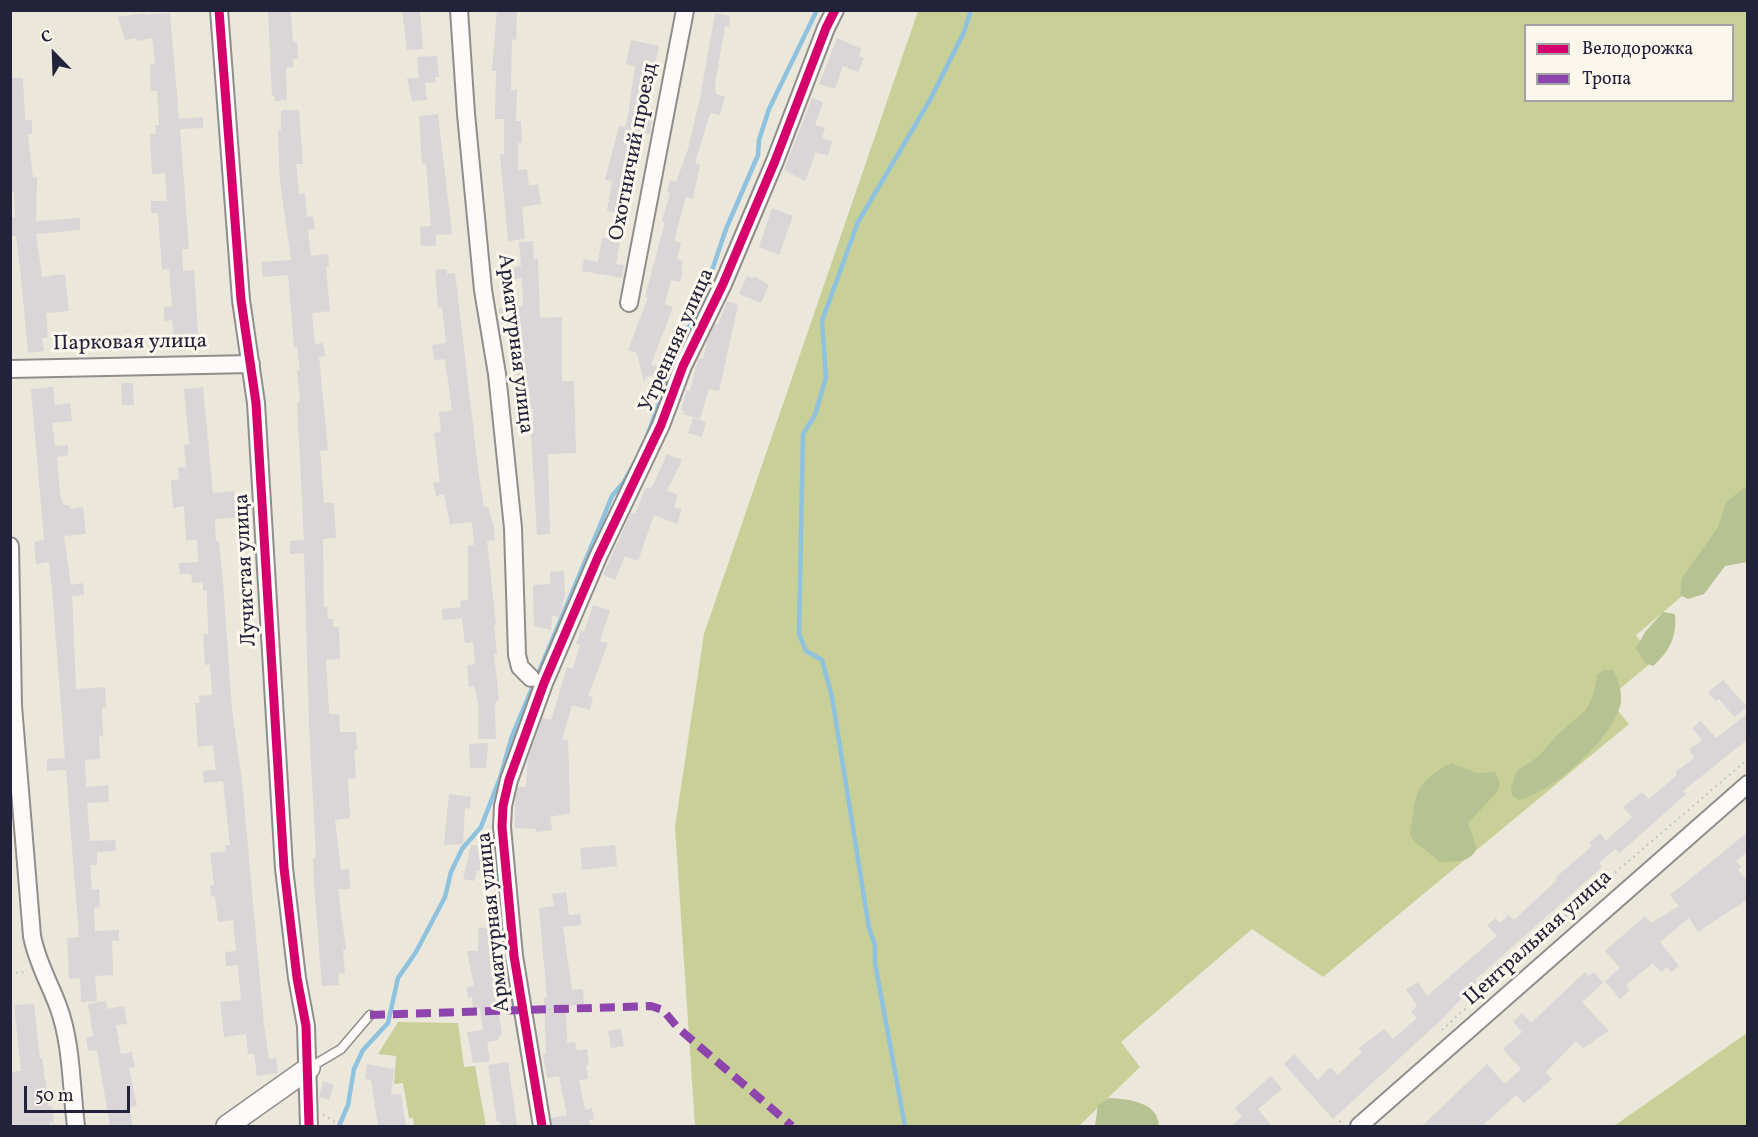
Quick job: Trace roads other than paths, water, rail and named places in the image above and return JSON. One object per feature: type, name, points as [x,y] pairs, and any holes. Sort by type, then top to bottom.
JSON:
[{"type":"street","name":"Лучистая улица","points":[[219,10],[241,300],[256,403],[284,868],[297,978],[306,1026],[309,1126]]},
{"type":"street","name":"Арматурная улица","points":[[459,10],[466,114],[483,290],[497,374],[513,528],[517,655],[520,667],[538,681],[509,780],[503,806],[502,827],[514,957],[542,1126]]},
{"type":"street","name":"Охотничий проезд","points":[[628,303],[685,10]]},
{"type":"street","name":"Утренняя улица","points":[[538,681],[661,425],[683,366],[723,284],[775,161],[835,10]]},
{"type":"street","name":"Парковая улица","points":[[10,369],[251,364]]},
{"type":"street","points":[[10,546],[13,706],[32,936],[35,956],[58,1007],[66,1036],[76,1126]]},
{"type":"street","name":"Центральная улица","points":[[1356,1119],[1748,784]]},
{"type":"street","points":[[227,1126],[309,1068]]},
{"type":"lane","points":[[309,1068],[341,1049],[370,1015]]},
{"type":"waterway","points":[[646,439],[686,331],[697,315],[726,229],[758,155],[759,140],[769,109],[817,10]]},
{"type":"waterway","points":[[905,1126],[875,963],[875,945],[869,928],[832,697],[822,660],[806,651],[799,634],[803,434],[815,415],[826,377],[822,321],[858,222],[930,100],[964,32],[971,10]]},
{"type":"waterway","points":[[339,1126],[348,1105],[354,1069],[363,1050],[388,1023],[398,978],[416,952],[445,897],[451,872],[462,849],[481,827],[500,778],[512,736],[612,496],[623,483],[639,455]]}]
